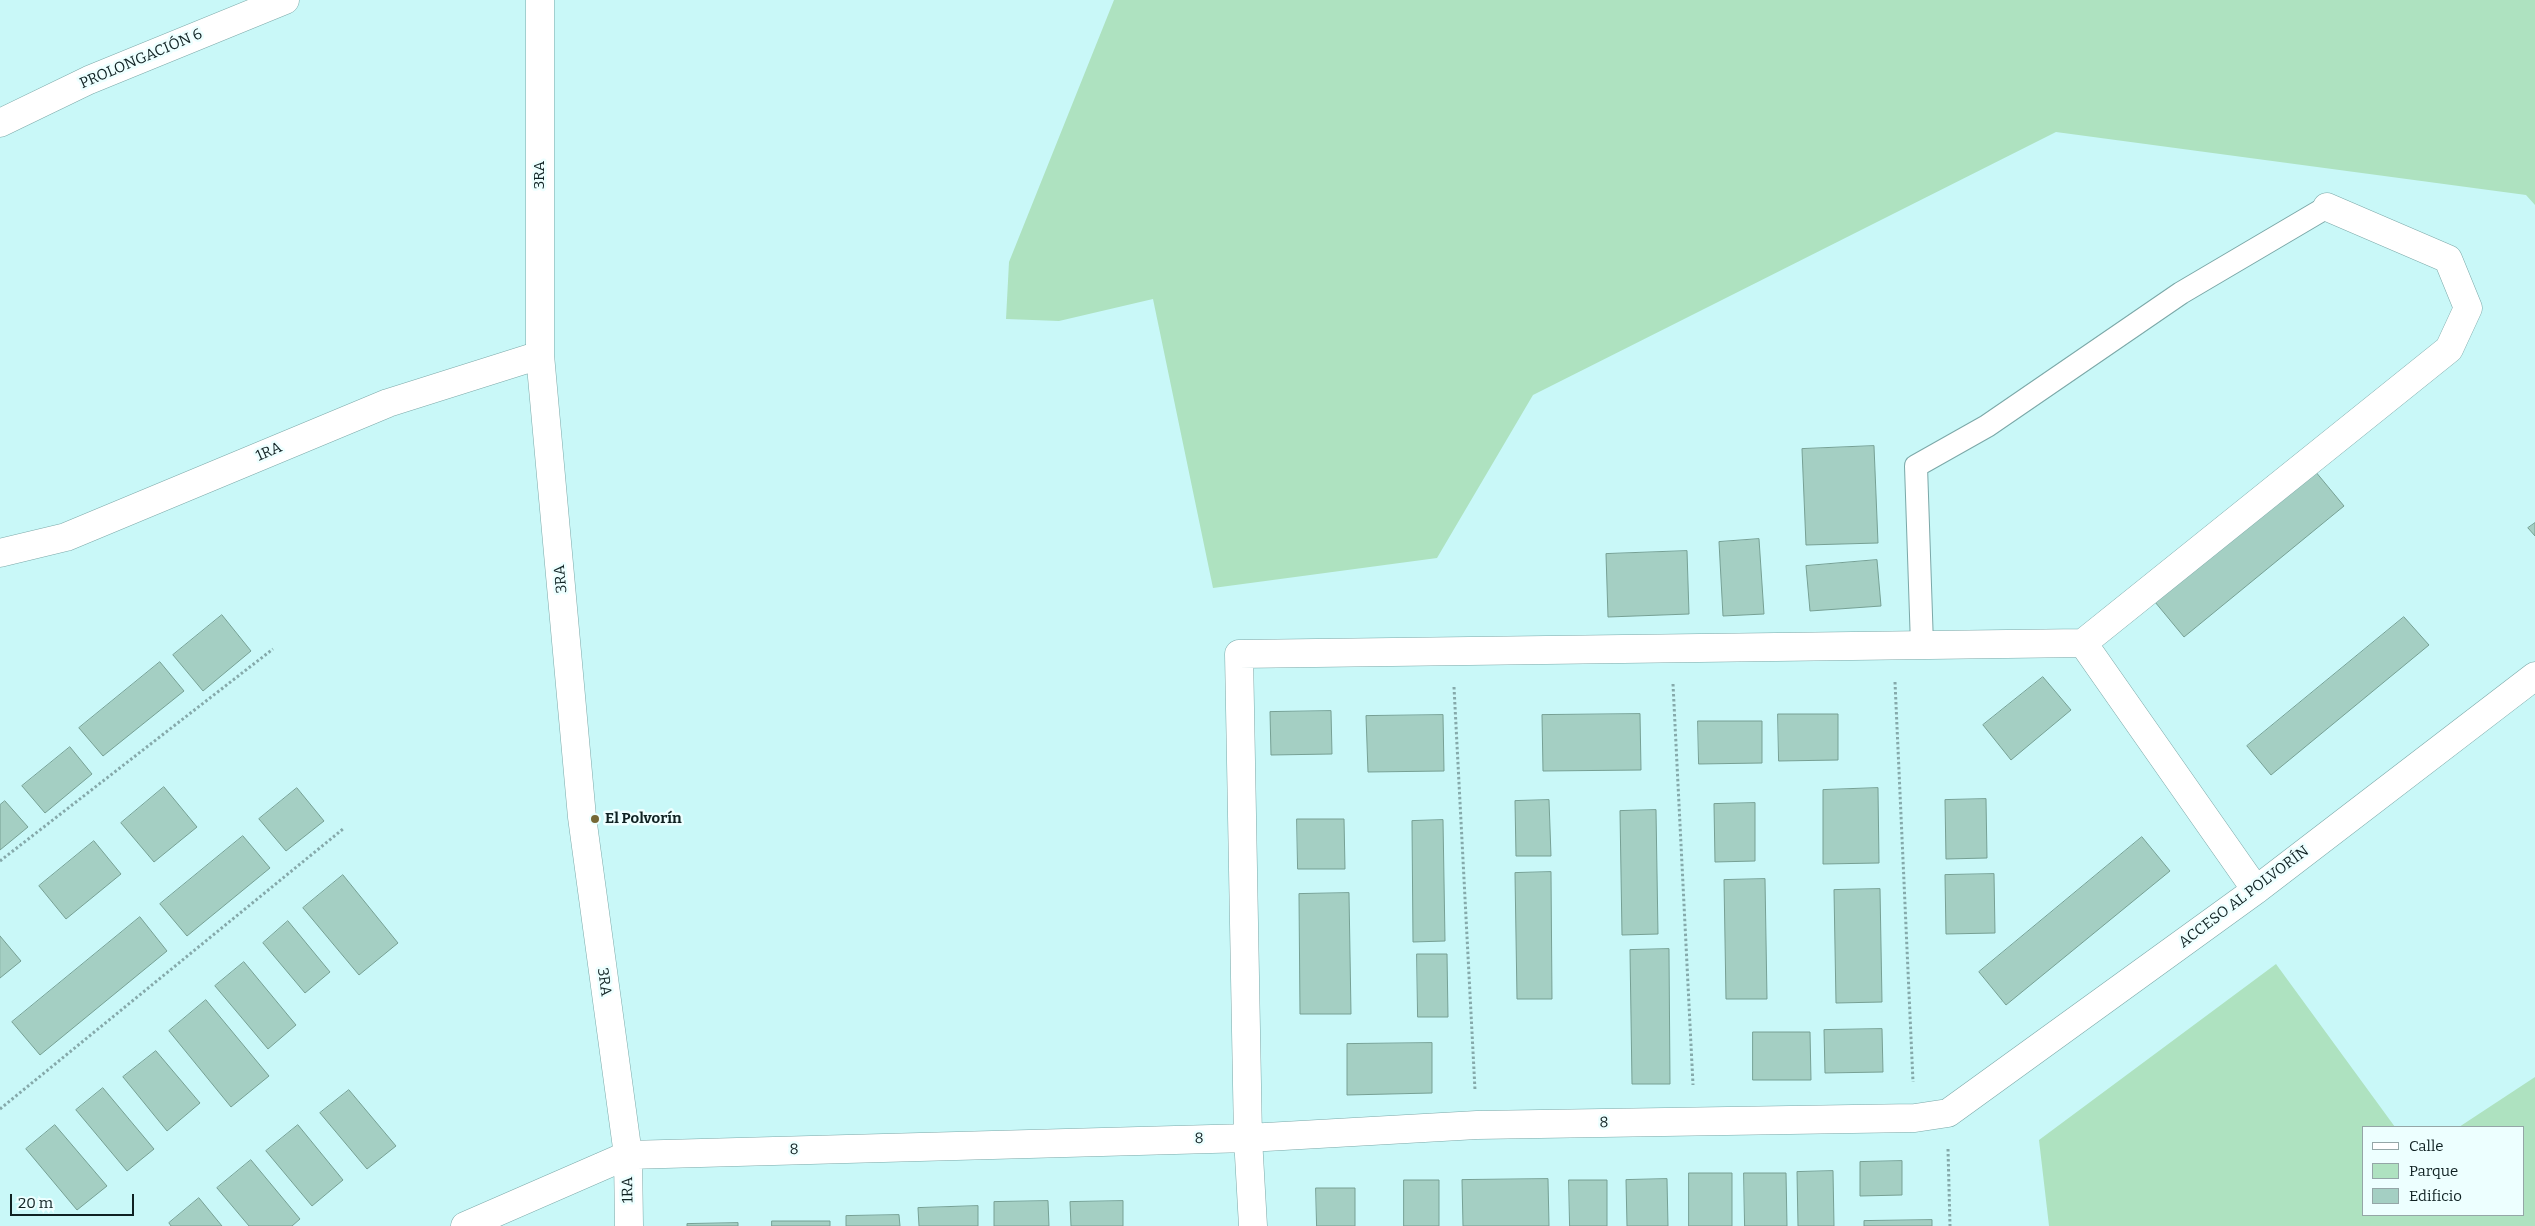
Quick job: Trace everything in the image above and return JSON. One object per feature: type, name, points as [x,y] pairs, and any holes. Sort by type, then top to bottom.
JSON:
[{"type":"street","name":"PROLONGACIÓN 6","points":[[0,123],[89,80],[285,0]]},
{"type":"street","name":"3RA","points":[[540,0],[540,355],[582,817],[628,1155]]},
{"type":"street","points":[[1253,1226],[1248,1138],[1239,654],[2084,643],[2449,350],[2468,308],[2448,259],[2327,207]]},
{"type":"street","name":"1RA","points":[[0,553],[66,537],[388,403],[540,355]]},
{"type":"street","points":[[2084,643],[2256,890]]},
{"type":"street","name":"ACCESO AL POLVORÍN","points":[[1948,1113],[2256,890],[2535,676]]},
{"type":"street","name":"8","points":[[465,1226],[628,1155],[1248,1138],[1477,1125],[1914,1118],[1948,1113]]},
{"type":"street","name":"1RA","points":[[628,1155],[629,1226]]},
{"type":"lane","points":[[1922,645],[1916,466],[1987,426],[2181,293],[2327,207]]},
{"type":"path","points":[[1894,646],[1914,1118]]},
{"type":"path","points":[[0,861],[273,649]]},
{"type":"path","points":[[1671,649],[1694,1122]]},
{"type":"path","points":[[1452,652],[1477,1125]]},
{"type":"path","points":[[0,1109],[343,829]]},
{"type":"path","points":[[1948,1113],[1950,1226]]},
{"type":"green space","points":[[1114,0],[2535,0],[2535,205],[2526,195],[2056,132],[1533,395],[1437,558],[1213,588],[1153,299],[1059,321],[1006,319],[1009,262]]},
{"type":"green space","points":[[2276,964],[2394,1126],[2362,1126],[2362,1216],[2525,1216],[2525,1126],[2461,1126],[2535,1077],[2535,1226],[2049,1226],[2039,1140]]},
{"type":"building","points":[[1874,446],[1878,543],[1806,545],[1802,449]]},
{"type":"building","points":[[2315,471],[2344,506],[2184,637],[2155,602]]},
{"type":"building","points":[[2535,523],[2535,536],[2528,528]]},
{"type":"building","points":[[1759,539],[1764,614],[1723,616],[1719,542]]},
{"type":"building","points":[[1687,551],[1689,614],[1608,617],[1606,554]]},
{"type":"building","points":[[1877,560],[1881,606],[1810,611],[1806,566]]},
{"type":"building","points":[[222,615],[251,651],[203,691],[173,655]]},
{"type":"building","points":[[2404,617],[2429,645],[2271,775],[2247,746]]},
{"type":"building","points":[[160,662],[184,691],[103,756],[79,728]]},
{"type":"building","points":[[2043,677],[2071,710],[2011,760],[1983,725]]},
{"type":"building","points":[[1331,711],[1332,754],[1271,755],[1270,712]]},
{"type":"building","points":[[1640,714],[1641,770],[1543,771],[1542,715]]},
{"type":"building","points":[[1778,714],[1838,714],[1838,760],[1779,761]]},
{"type":"building","points":[[1443,715],[1444,771],[1368,772],[1366,716]]},
{"type":"building","points":[[1698,721],[1762,721],[1762,763],[1699,764]]},
{"type":"building","points":[[70,747],[92,774],[45,813],[22,786]]},
{"type":"building","points":[[164,787],[197,827],[154,862],[121,823]]},
{"type":"building","points":[[297,788],[324,821],[286,851],[259,819]]},
{"type":"building","points":[[1878,788],[1879,863],[1823,864],[1823,790]]},
{"type":"building","points":[[1986,799],[1987,858],[1946,859],[1945,800]]},
{"type":"building","points":[[1549,800],[1551,856],[1516,856],[1515,801]]},
{"type":"building","points":[[5,801],[28,827],[0,850],[0,805]]},
{"type":"building","points":[[1755,803],[1755,861],[1715,862],[1714,804]]},
{"type":"building","points":[[1656,810],[1658,934],[1622,935],[1620,811]]},
{"type":"building","points":[[1297,819],[1344,819],[1345,869],[1298,869]]},
{"type":"building","points":[[1443,820],[1445,941],[1413,942],[1412,821]]},
{"type":"building","points":[[243,836],[270,868],[187,936],[160,904]]},
{"type":"building","points":[[2142,837],[2170,871],[2006,1005],[1979,972]]},
{"type":"building","points":[[94,841],[121,874],[66,919],[39,886]]},
{"type":"building","points":[[1551,872],[1552,999],[1517,999],[1515,873]]},
{"type":"building","points":[[1994,874],[1995,933],[1946,934],[1945,875]]},
{"type":"building","points":[[343,875],[398,943],[359,975],[303,908]]},
{"type":"building","points":[[1765,879],[1767,999],[1726,999],[1724,880]]},
{"type":"building","points":[[1880,889],[1882,1002],[1836,1003],[1834,890]]},
{"type":"building","points":[[1349,893],[1351,1014],[1300,1014],[1299,894]]},
{"type":"building","points":[[140,917],[167,951],[40,1055],[12,1022]]},
{"type":"building","points":[[288,921],[330,972],[305,993],[263,943]]},
{"type":"building","points":[[0,936],[21,961],[0,978]]},
{"type":"building","points":[[1669,949],[1670,1084],[1632,1084],[1630,950]]},
{"type":"building","points":[[1417,954],[1447,954],[1448,1017],[1418,1017]]},
{"type":"building","points":[[244,962],[296,1025],[268,1049],[215,986]]},
{"type":"building","points":[[206,1000],[269,1076],[231,1107],[169,1031]]},
{"type":"building","points":[[1882,1029],[1883,1072],[1825,1073],[1824,1030]]},
{"type":"building","points":[[1753,1032],[1810,1032],[1811,1080],[1753,1080]]},
{"type":"building","points":[[1432,1043],[1432,1093],[1347,1095],[1347,1044]]},
{"type":"building","points":[[156,1051],[200,1103],[167,1131],[123,1077]]},
{"type":"building","points":[[103,1088],[154,1149],[127,1171],[76,1110]]},
{"type":"building","points":[[349,1090],[396,1146],[367,1169],[320,1113]]},
{"type":"building","points":[[55,1125],[107,1186],[77,1210],[26,1149]]},
{"type":"building","points":[[298,1125],[343,1180],[312,1206],[266,1151]]},
{"type":"building","points":[[251,1160],[300,1219],[292,1226],[249,1226],[217,1188]]},
{"type":"building","points":[[1902,1161],[1902,1195],[1860,1196],[1860,1162]]},
{"type":"building","points":[[1833,1171],[1834,1226],[1798,1226],[1797,1172]]},
{"type":"building","points":[[1689,1173],[1732,1173],[1732,1226],[1689,1226]]},
{"type":"building","points":[[1744,1173],[1786,1173],[1787,1226],[1745,1226]]},
{"type":"building","points":[[1548,1179],[1549,1226],[1463,1226],[1462,1180]]},
{"type":"building","points":[[1667,1179],[1668,1226],[1627,1226],[1626,1180]]},
{"type":"building","points":[[1404,1180],[1439,1180],[1439,1226],[1404,1226]]},
{"type":"building","points":[[1569,1180],[1607,1180],[1607,1226],[1570,1226]]},
{"type":"building","points":[[1316,1188],[1355,1188],[1355,1226],[1317,1226]]},
{"type":"building","points":[[199,1198],[222,1226],[171,1226],[169,1223]]},
{"type":"building","points":[[1048,1201],[1049,1226],[994,1226],[994,1202]]},
{"type":"building","points":[[1123,1201],[1123,1226],[1071,1226],[1070,1202]]},
{"type":"building","points":[[978,1206],[978,1226],[919,1226],[918,1208]]},
{"type":"building","points":[[899,1215],[900,1226],[846,1226],[846,1216]]},
{"type":"building","points":[[1932,1220],[1932,1226],[1864,1226],[1864,1221]]},
{"type":"building","points":[[772,1221],[830,1221],[830,1226],[772,1226]]},
{"type":"building","points":[[738,1223],[738,1226],[687,1226],[687,1224]]},
{"type":"place","name":"El Polvorín","points":[[595,819]]}]
